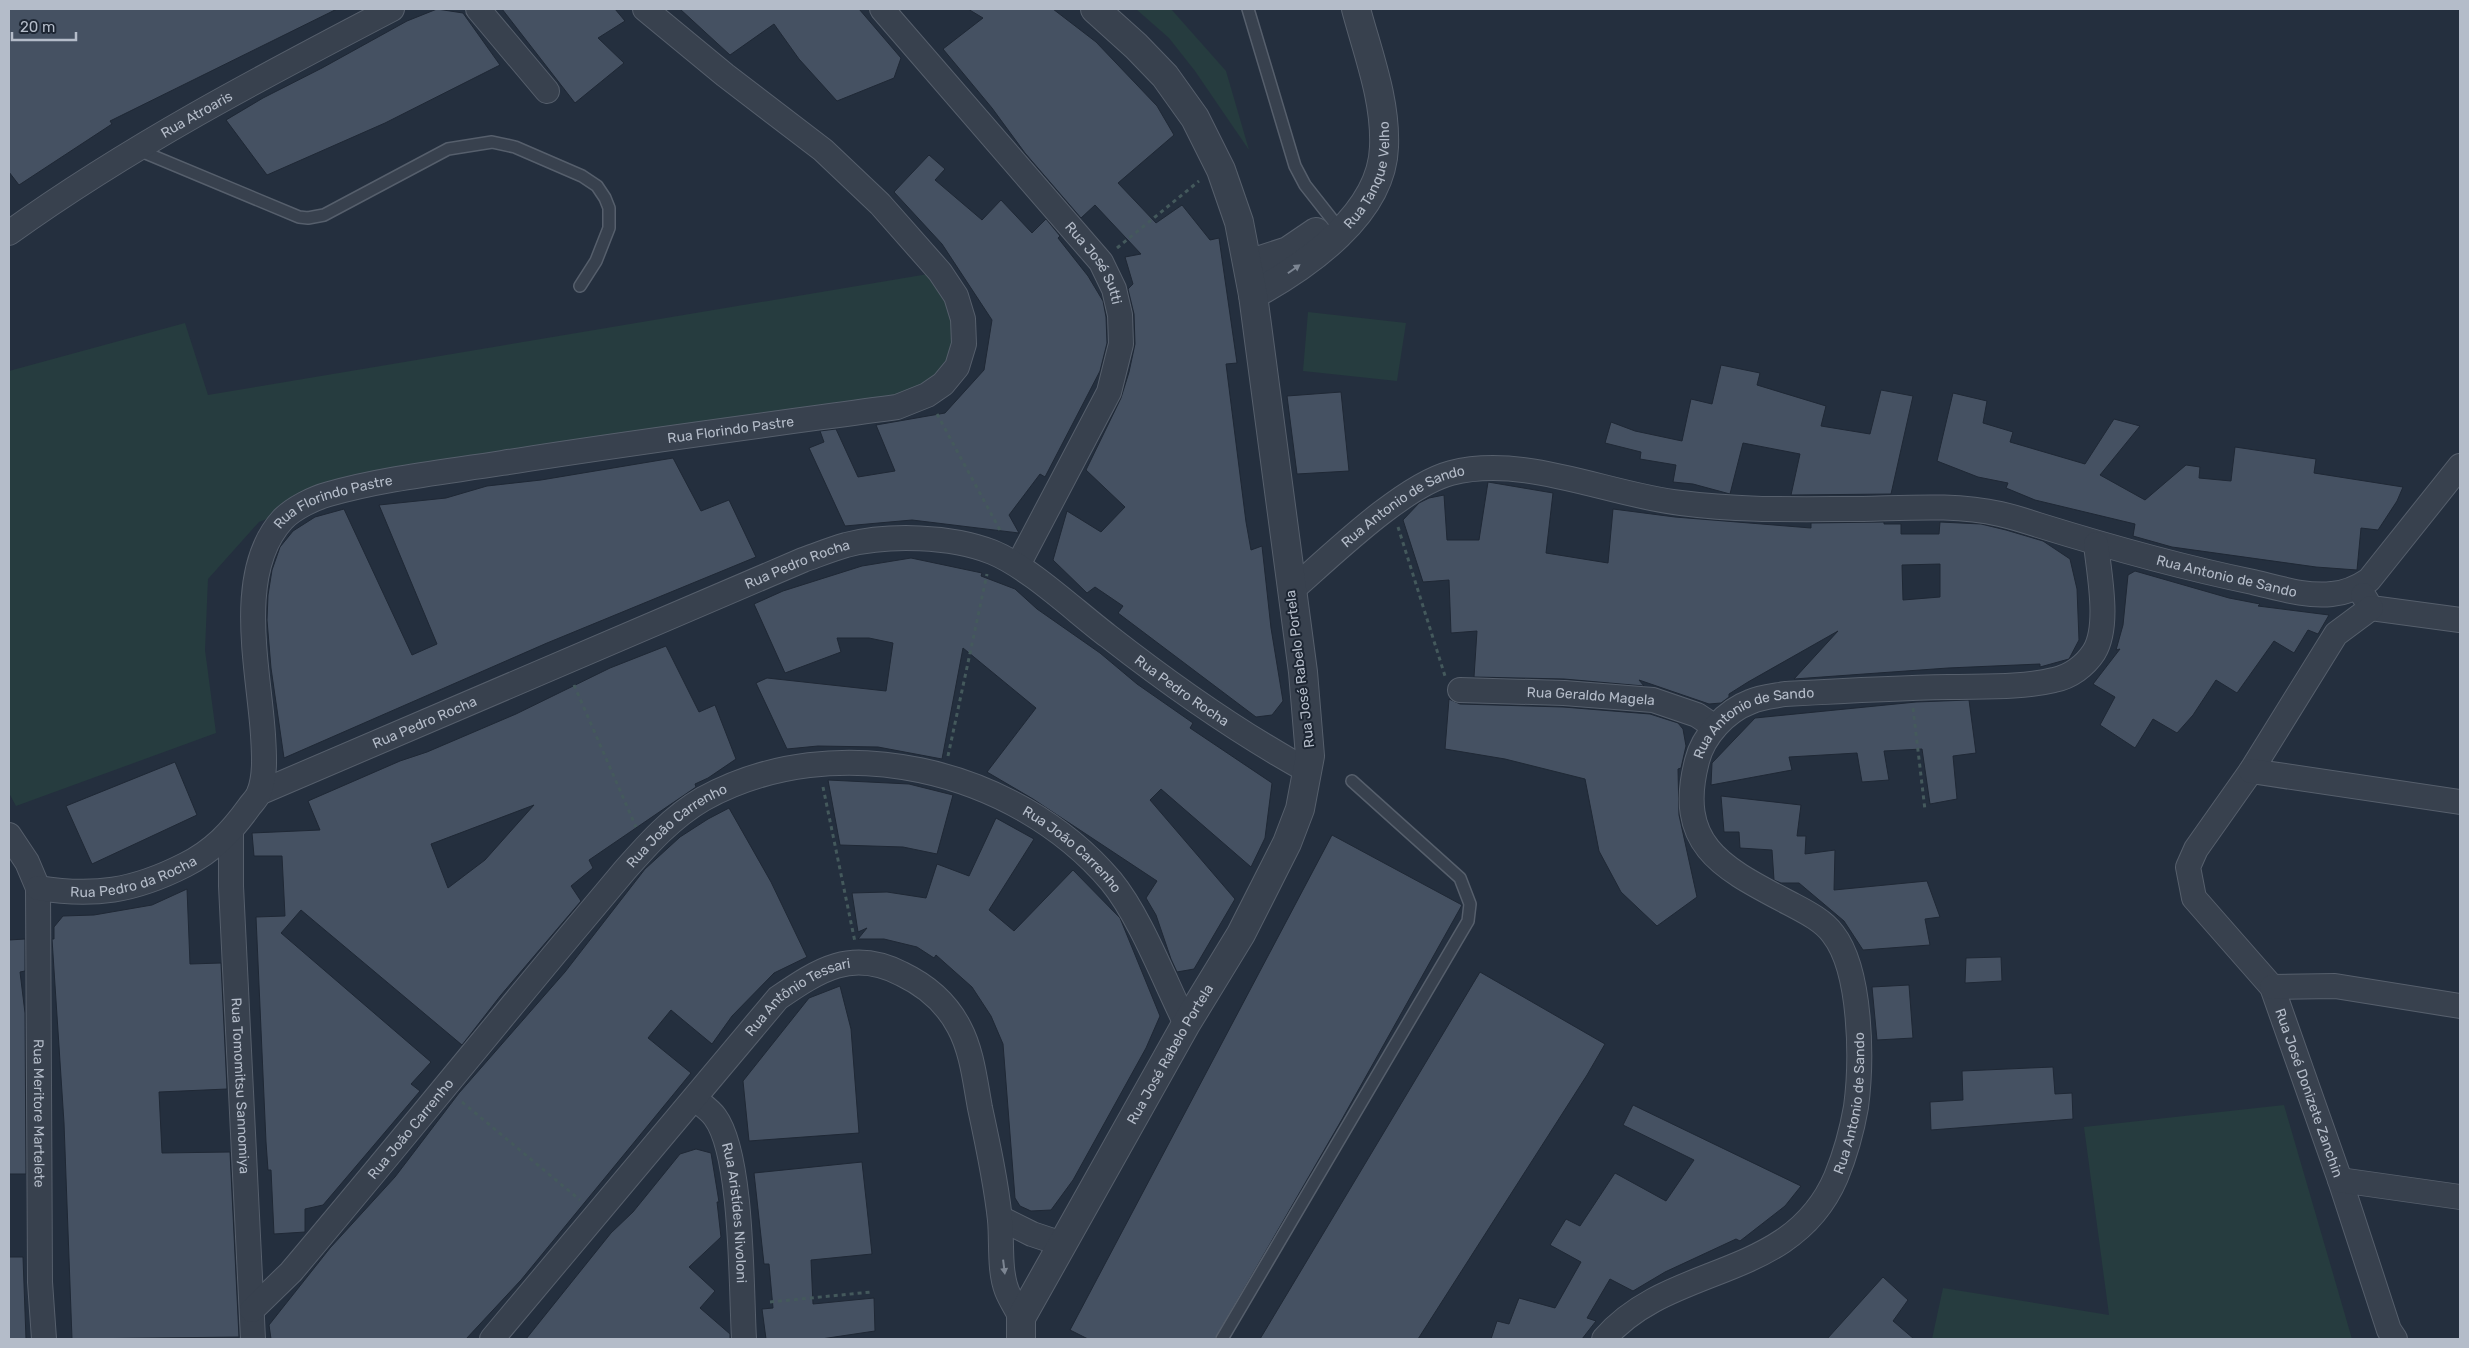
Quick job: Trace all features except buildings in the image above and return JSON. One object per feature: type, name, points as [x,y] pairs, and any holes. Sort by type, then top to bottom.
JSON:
[{"type":"street","name":"Rua Atroaris","points":[[9,232],[68,190],[134,149],[260,78],[392,9]]},
{"type":"street","points":[[478,9],[547,91]]},
{"type":"street","name":"Rua Florindo Pastre","points":[[259,793],[264,761],[252,628],[255,593],[261,559],[272,534],[285,517],[304,505],[328,494],[391,481],[582,450],[897,407],[927,396],[942,384],[957,367],[964,344],[963,318],[956,296],[940,272],[880,204],[823,150],[725,75],[645,9]]},
{"type":"street","name":"Rua José Sutti","points":[[882,9],[1101,262],[1114,289],[1118,306],[1122,344],[1109,392],[1018,565]]},
{"type":"street","name":"Rua José Rabelo Portela","points":[[1021,1329],[1062,1244],[1186,1024],[1241,934],[1287,844],[1300,809],[1310,756],[1308,716],[1253,295],[1239,222],[1221,170],[1195,118],[1165,76],[1136,46],[1095,9]]},
{"type":"street","name":"Rua Tanque Velho","points":[[1248,264],[1288,251],[1312,235],[1336,225],[1351,192],[1364,171],[1370,148],[1369,121],[1365,94],[1342,9]]},
{"type":"street","name":"Rua Tanque Velho","points":[[1253,295],[1294,270],[1336,225],[1366,201],[1380,175],[1384,148],[1378,91],[1356,9]]},
{"type":"street","points":[[2371,608],[2358,587],[2369,580],[2460,466]]},
{"type":"street","name":"Rua Antonio de Sando","points":[[1291,591],[1342,546],[1430,481],[1450,473],[1477,468],[1522,471],[1586,482],[1677,503],[1738,509],[1951,508],[1980,511],[2000,514],[2096,544],[2202,572],[2306,594],[2330,595],[2349,592],[2358,587]]},
{"type":"street","name":"Rua Pedro Rocha","points":[[259,793],[803,560],[847,545],[893,539],[932,539],[992,552],[1018,565],[1119,645],[1217,717],[1308,771]]},
{"type":"street","name":"Rua Antonio de Sando","points":[[1604,1339],[1634,1311],[1651,1301],[1772,1249],[1796,1233],[1826,1197],[1836,1176],[1856,1108],[1860,1065],[1855,994],[1848,962],[1833,933],[1811,915],[1743,879],[1711,855],[1692,820],[1693,774],[1699,752],[1715,727],[1729,714],[1750,702],[1785,694],[2010,685],[2056,680],[2086,664],[2095,650],[2100,634],[2102,605],[2096,544]]},
{"type":"street","points":[[2460,620],[2371,608],[2336,634],[2251,771],[2460,802]]},
{"type":"street","name":"Rua Geraldo Magela","points":[[1460,690],[1564,693],[1653,700],[1697,714],[1715,727]]},
{"type":"street","name":"Rua João Carrenho","points":[[252,1310],[291,1272],[576,928],[660,831],[702,800],[745,781],[786,768],[835,764],[881,765],[929,771],[981,788],[1027,813],[1074,845],[1112,882],[1133,916],[1186,1024]]},
{"type":"street","name":"Rua José Donizete Zanchin","points":[[2251,771],[2196,849],[2188,867],[2194,898],[2272,987],[2340,1180],[2389,1330],[2395,1339]]},
{"type":"street","name":"Rua Pedro da Rocha","points":[[38,888],[71,894],[106,892],[139,886],[203,857],[231,832],[259,793]]},
{"type":"street","name":"Rua Tomomitsu Sannomiya","points":[[231,832],[231,886],[253,1339]]},
{"type":"street","points":[[9,835],[27,862],[38,888]]},
{"type":"street","name":"Rua Meritore Martelete","points":[[38,888],[40,1282],[44,1339]]},
{"type":"street","name":"Rua Antônio Tessari","points":[[492,1339],[778,998],[813,974],[838,964],[865,962],[893,969],[925,985],[945,1005],[960,1028],[972,1064],[1000,1218],[1007,1290],[1021,1329]]},
{"type":"street","points":[[2272,987],[2335,986],[2460,1006]]},
{"type":"street","name":"Rua Aristídes Nivoloni","points":[[695,1099],[715,1116],[724,1134],[731,1159],[736,1196],[744,1339]]},
{"type":"street","points":[[2340,1180],[2460,1197]]},
{"type":"street","points":[[1000,1218],[1032,1234],[1062,1244]]},
{"type":"lane","points":[[1248,9],[1295,166],[1305,185],[1336,225]]},
{"type":"lane","points":[[134,149],[299,217],[308,218],[324,215],[448,149],[492,142],[514,147],[582,176],[597,186],[606,198],[609,208],[607,235],[596,261],[580,286]]},
{"type":"lane","points":[[1222,1339],[1468,921],[1470,904],[1460,878],[1352,780]]},
{"type":"path","points":[[1115,250],[1200,180]]},
{"type":"path","points":[[936,413],[1002,532]]},
{"type":"path","points":[[1391,508],[1450,691],[1460,690]]},
{"type":"path","points":[[946,761],[988,572]]},
{"type":"path","points":[[574,685],[637,830]]},
{"type":"path","points":[[1911,688],[1925,810]]},
{"type":"path","points":[[822,782],[855,945]]},
{"type":"path","points":[[456,1096],[582,1202]]},
{"type":"path","points":[[770,1302],[871,1292]]},
{"type":"green space","points":[[1136,9],[1171,9],[1226,71],[1249,150],[1195,71],[1169,38]]},
{"type":"green space","points":[[940,272],[963,319],[943,384],[897,407],[304,505],[259,522],[208,579],[205,650],[216,733],[16,806],[9,793],[9,371],[185,323],[208,395]]},
{"type":"green space","points":[[1308,312],[1406,323],[1397,381],[1303,371]]},
{"type":"green space","points":[[2284,1105],[2352,1339],[1932,1339],[1943,1288],[2109,1315],[2084,1127]]}]
